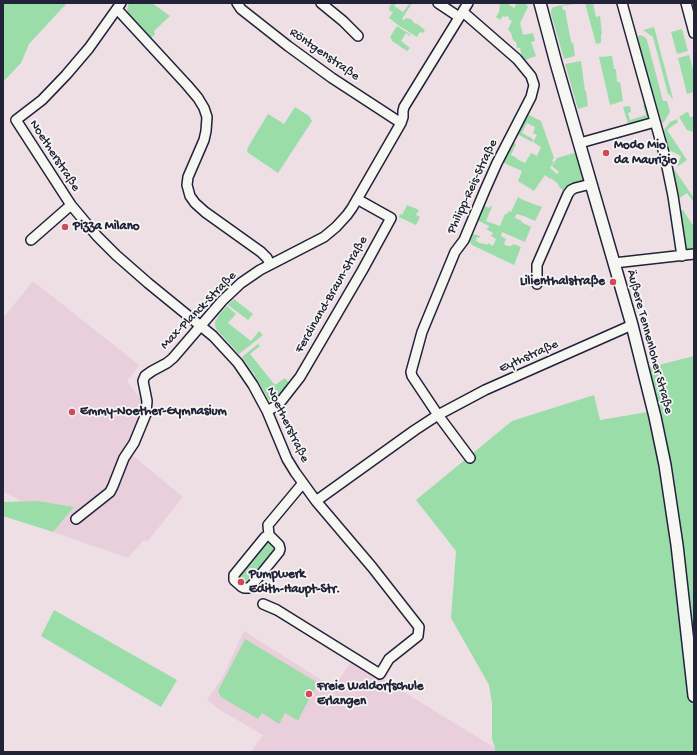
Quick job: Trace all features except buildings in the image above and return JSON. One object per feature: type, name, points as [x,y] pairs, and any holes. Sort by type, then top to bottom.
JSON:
[{"type":"street","name":"Röntgenstraße","points":[[237,3],[242,9],[295,51],[337,81],[401,123]]},
{"type":"street","points":[[321,3],[343,21],[358,36]]},
{"type":"street","points":[[438,3],[461,15]]},
{"type":"street","name":"Max-Planck-Straße","points":[[76,519],[110,492],[113,486],[124,458],[134,442],[146,414],[147,401],[143,384],[144,378],[152,371],[168,363],[234,289],[270,264],[330,233],[347,215],[401,123],[403,109],[468,3]]},
{"type":"street","name":"Äußere Tennenloher Straße","points":[[540,3],[632,325],[665,465],[677,545],[694,696]]},
{"type":"street","points":[[622,3],[665,158],[673,196],[682,256]]},
{"type":"street","points":[[686,3],[694,33]]},
{"type":"street","points":[[119,6],[191,89],[204,108],[206,117],[206,131],[204,140],[188,177],[187,186],[190,196],[205,212],[261,252],[270,264]]},
{"type":"street","name":"Noetherstraße","points":[[119,6],[89,48],[66,75],[42,100],[16,120],[71,205],[97,236],[148,283],[213,336],[238,363],[267,411],[287,459],[316,501],[372,567],[419,627],[418,636],[389,659],[380,674],[277,610],[263,604]]},
{"type":"street","name":"Philipp-Reis-Straße","points":[[438,415],[412,376],[411,372],[422,332],[455,252],[464,240],[490,177],[531,97],[534,86],[531,76],[517,59],[461,15]]},
{"type":"street","points":[[580,143],[656,122]]},
{"type":"street","points":[[537,284],[538,265],[568,194],[573,190],[591,184]]},
{"type":"street","name":"Ferdinand-Braun-Straße","points":[[267,411],[276,406],[282,400],[300,377],[391,218],[357,199]]},
{"type":"street","name":"Noetherstraße","points":[[31,240],[71,205]]},
{"type":"street","points":[[614,263],[694,254]]},
{"type":"street","name":"Eythstraße","points":[[316,501],[438,415],[485,390],[632,325]]},
{"type":"street","points":[[438,415],[470,458]]},
{"type":"street","points":[[269,536],[265,537],[234,575],[234,580],[242,587],[249,588],[279,552],[279,545],[269,536],[268,525],[303,483]]},
{"type":"shaded area","name":"Emmy-Noether-Gymnasium","points":[[33,281],[139,365],[127,381],[144,403],[139,421],[126,450],[183,497],[147,542],[144,540],[128,558],[53,532],[74,507],[38,501],[22,502],[3,491],[3,318]]},
{"type":"shaded area","name":"Freie Waldorfschule Erlangen","points":[[244,631],[334,688],[352,660],[495,748],[495,752],[251,752],[263,735],[220,710],[207,700],[222,678]]},
{"type":"green space","points":[[3,3],[67,3],[29,44],[21,63],[3,82]]},
{"type":"green space","points":[[129,3],[152,3],[170,16],[154,31],[155,34],[151,38],[128,13],[127,9]]},
{"type":"green space","points":[[393,3],[396,4],[394,6],[403,12],[410,3],[412,3],[402,19],[411,19],[415,24],[416,23],[425,30],[423,33],[420,32],[417,37],[389,18],[393,12],[389,10],[390,5]]},
{"type":"green space","points":[[500,3],[507,3],[514,8],[517,3],[525,3],[528,7],[520,23],[523,35],[533,33],[535,41],[531,42],[536,56],[523,61],[520,48],[517,48],[516,42],[513,40],[508,29],[512,21],[508,16],[503,16],[500,20],[496,17],[499,12]]},
{"type":"green space","points":[[571,3],[580,3],[562,6],[563,10],[565,10],[575,56],[564,59],[551,11],[554,7]]},
{"type":"green space","points":[[585,3],[593,3],[596,17],[600,16],[602,34],[601,43],[596,44]]},
{"type":"green space","points":[[397,26],[411,35],[410,36],[406,33],[401,41],[410,48],[407,51],[392,41],[390,37]]},
{"type":"green space","points":[[654,27],[673,99],[668,94],[653,37],[643,30]]},
{"type":"green space","points":[[682,29],[688,51],[677,54],[671,32]]},
{"type":"green space","points":[[640,35],[645,37],[647,40],[663,101],[667,101],[670,112],[662,123],[636,37]]},
{"type":"green space","points":[[689,55],[694,73],[694,92],[687,94],[678,58]]},
{"type":"green space","points":[[612,56],[614,69],[616,69],[617,82],[620,82],[623,101],[610,105],[599,57]]},
{"type":"green space","points":[[581,61],[588,106],[578,109],[565,64]]},
{"type":"green space","points":[[647,104],[651,118],[629,127],[623,107],[630,106],[631,112],[628,113],[630,120],[646,115],[643,105]]},
{"type":"green space","points":[[295,107],[309,116],[312,121],[278,173],[247,152],[248,147],[268,114],[284,124]]},
{"type":"green space","points":[[688,112],[690,117],[694,118],[694,132],[687,130],[679,117]]},
{"type":"green space","points":[[527,114],[541,121],[554,158],[552,161],[554,162],[550,168],[557,174],[559,172],[552,166],[557,158],[574,153],[576,154],[584,181],[566,193],[556,182],[545,175],[534,191],[518,181],[522,171],[502,162],[512,142],[516,144],[511,155],[517,159],[525,163],[531,153],[537,156],[541,147],[533,142],[537,135],[533,133],[535,127],[527,123],[522,133],[533,139],[532,142],[517,134]]},
{"type":"green space","points":[[677,119],[678,122],[667,130],[687,160],[677,167],[681,156],[667,149],[664,130],[670,122]]},
{"type":"green space","points":[[672,167],[694,198],[694,201],[687,193],[678,199]]},
{"type":"green space","points":[[518,197],[542,207],[535,221],[516,214],[515,218],[531,227],[525,242],[502,232],[501,236],[506,239],[504,244],[511,246],[514,244],[521,247],[514,265],[472,245],[469,240],[473,234],[480,236],[479,238],[477,237],[476,241],[487,245],[488,243],[493,246],[496,239],[491,236],[493,233],[486,229],[488,229],[489,226],[477,220],[483,205],[489,208],[490,206],[492,207],[486,221],[500,226],[505,214],[509,211],[511,212]]},
{"type":"green space","points":[[407,205],[419,210],[416,215],[420,217],[416,225],[399,217],[400,214],[402,215]]},
{"type":"green space","points":[[683,210],[694,227],[694,248],[686,249],[680,211]]},
{"type":"green space","points":[[234,299],[253,314],[248,320],[228,305]]},
{"type":"green space","points":[[227,306],[236,314],[228,323],[251,341],[259,331],[263,335],[239,354],[216,329],[215,325],[219,315]]},
{"type":"green space","points":[[258,344],[260,346],[250,354],[275,385],[285,378],[289,383],[277,398],[271,401],[268,399],[254,374],[242,357]]},
{"type":"green space","points":[[694,356],[694,752],[495,752],[492,739],[492,703],[489,685],[451,618],[456,551],[416,500],[512,421],[594,395],[600,420],[648,412],[647,368]]},
{"type":"green space","points":[[38,501],[74,507],[53,532],[3,516],[3,502]]},
{"type":"green space","points":[[267,539],[277,548],[247,585],[238,581],[239,573]]},
{"type":"green space","points":[[54,610],[177,680],[161,707],[41,636]]},
{"type":"green space","points":[[245,639],[318,683],[299,720],[285,713],[279,724],[262,713],[258,719],[221,697],[218,691]]},
{"type":"place","name":"Modo Mio da Maurizio","points":[[606,153]]},
{"type":"place","name":"Pizza Milano","points":[[65,227]]},
{"type":"place","name":"Lilienthalstraße","points":[[613,282]]},
{"type":"place","name":"Emmy-Noether-Gymnasium","points":[[72,412]]},
{"type":"place","name":"Pumpwerk Edith-Haupt-Str.","points":[[241,582]]},
{"type":"place","name":"Freie Waldorfschule Erlangen","points":[[309,694]]}]
